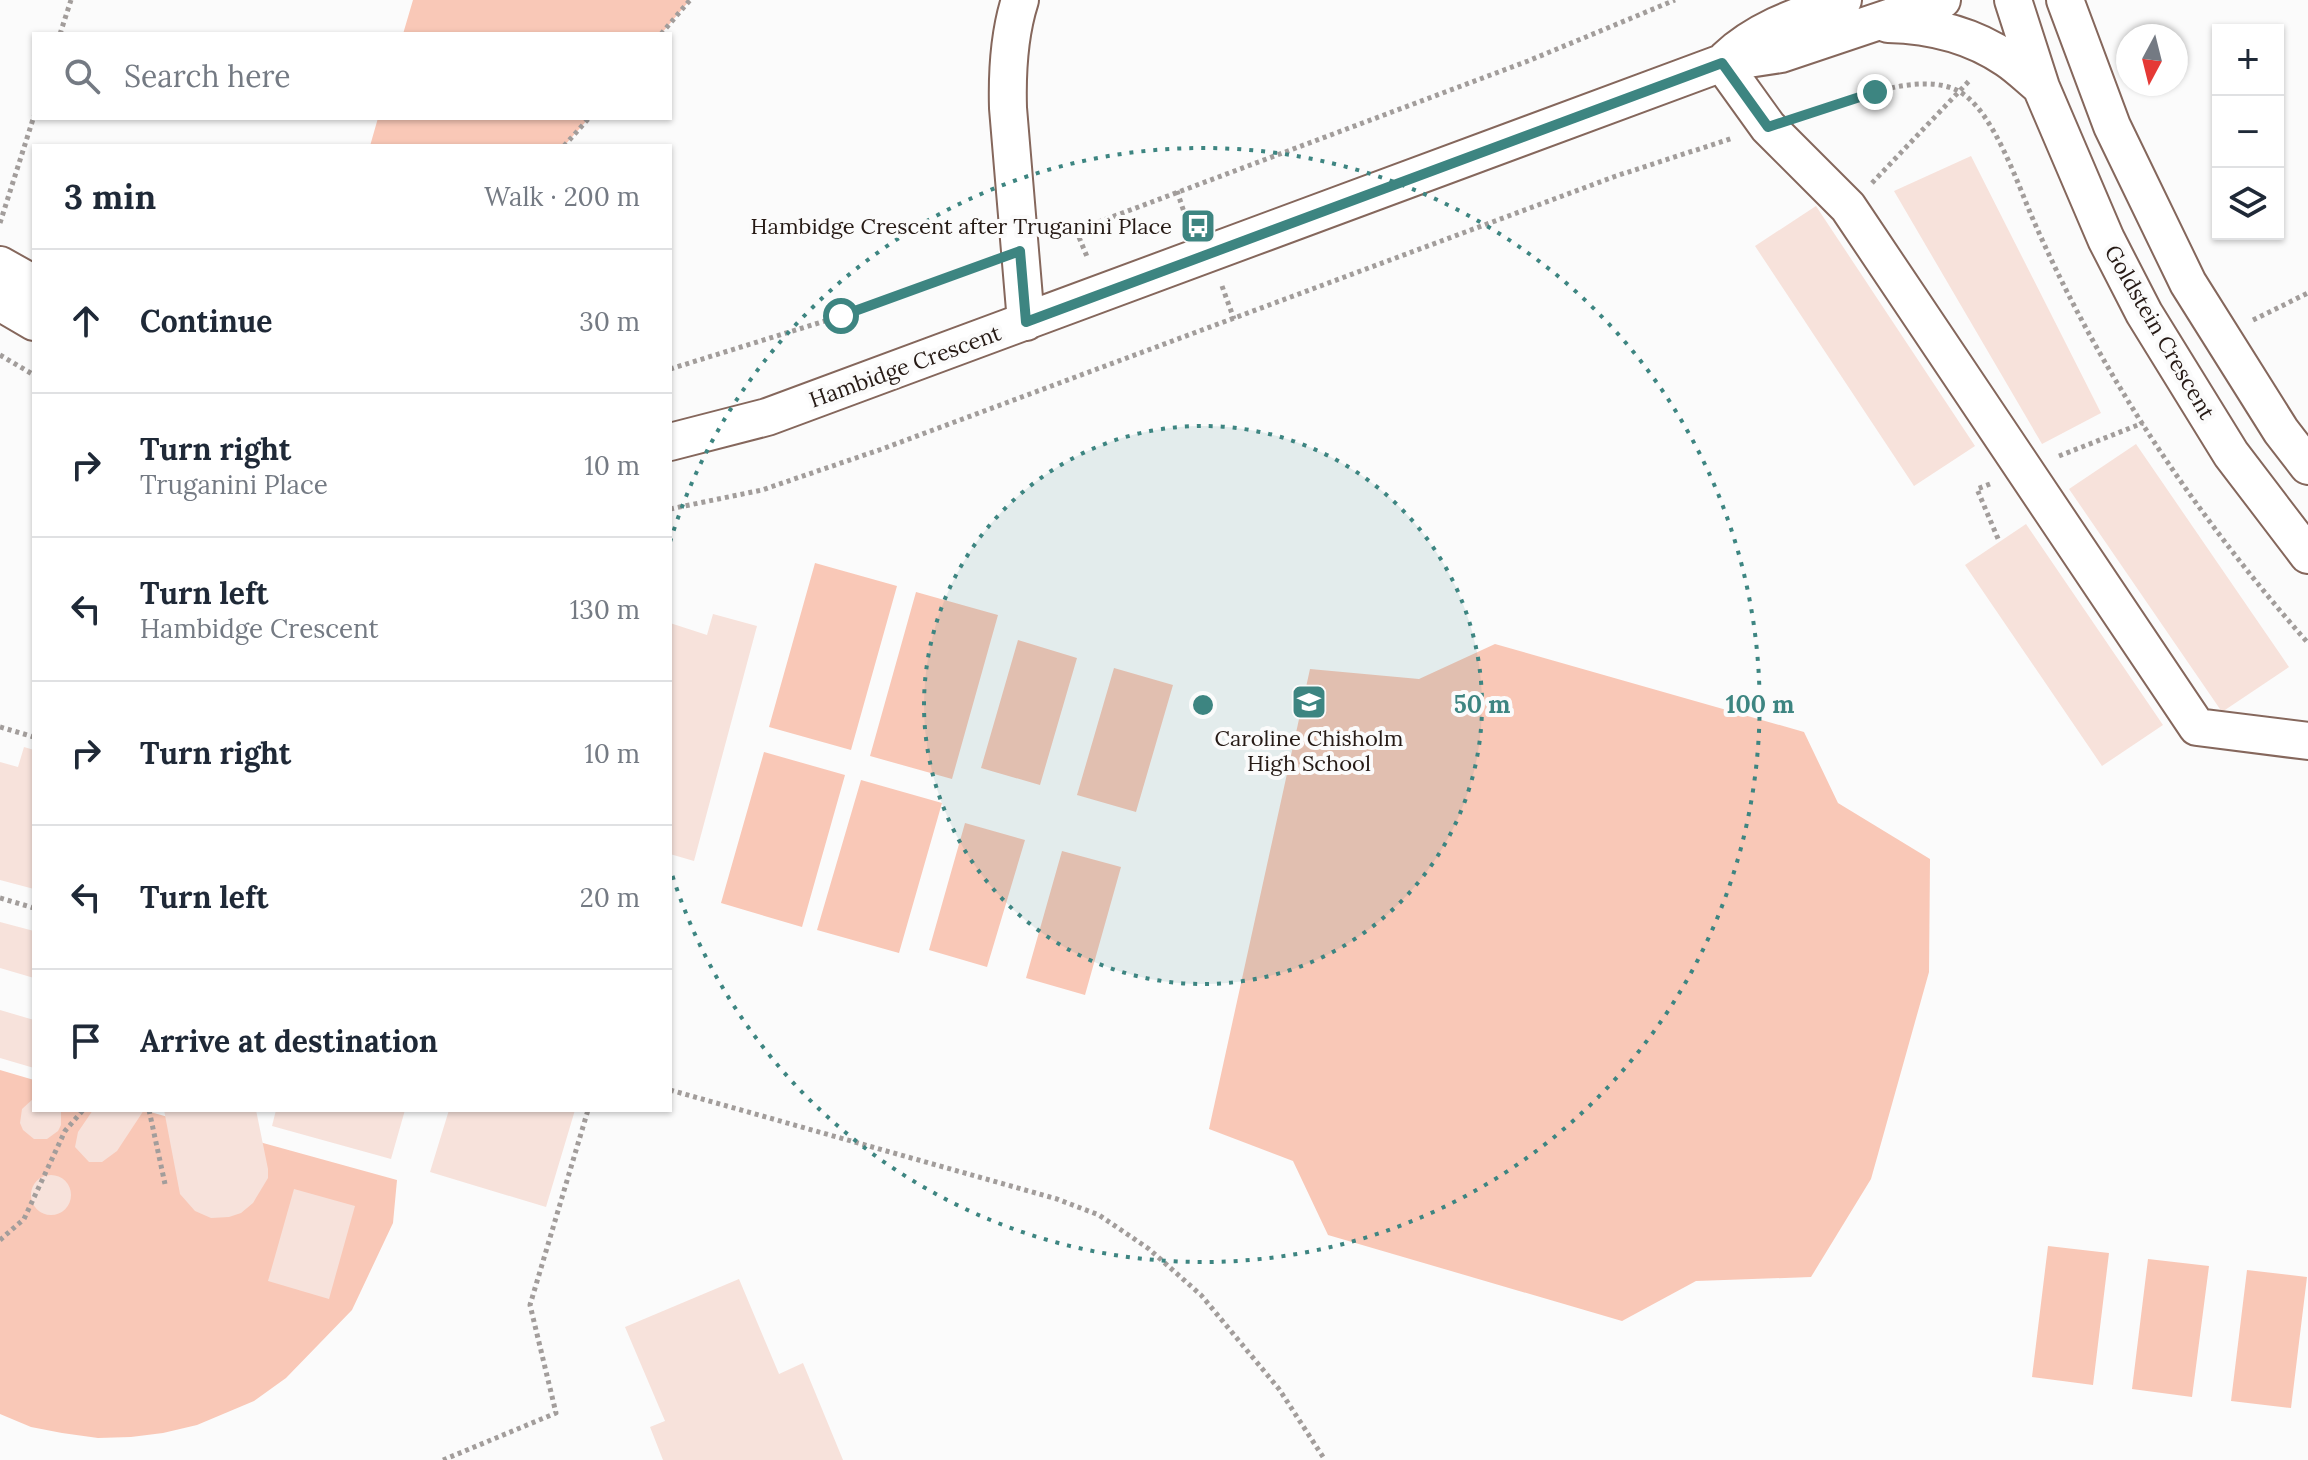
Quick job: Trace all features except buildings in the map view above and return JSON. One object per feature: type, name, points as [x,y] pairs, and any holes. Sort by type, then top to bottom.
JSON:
[{"type":"street","points":[[1020,0],[1007,76],[1026,322]]},
{"type":"street","name":"Hambidge Crescent","points":[[1722,63],[1737,48],[1774,25],[1843,0]]},
{"type":"street","name":"Hambidge Crescent","points":[[672,441],[767,417],[1722,63],[1781,54],[1942,0]]},
{"type":"street","name":"Goldstein Crescent","points":[[2013,0],[2041,87],[2106,239],[2144,313],[2231,454],[2308,555]]},
{"type":"street","points":[[2065,0],[2112,126],[2188,283],[2281,431],[2308,466]]},
{"type":"street","points":[[1872,24],[1919,25],[1964,37],[2006,58],[2041,87]]},
{"type":"street","points":[[1722,63],[1768,127],[1848,207],[2197,727],[2308,741]]},
{"type":"street","points":[[0,265],[32,283]]},
{"type":"street","points":[[0,302],[32,321]]},
{"type":"path","points":[[61,32],[71,0]]},
{"type":"path","points":[[663,32],[690,0]]},
{"type":"path","points":[[672,368],[841,316],[1020,251],[1528,61],[1675,0]]},
{"type":"path","points":[[672,509],[762,490],[882,449],[1616,176],[1875,92],[1921,84],[1960,92],[1978,108],[1998,138],[2069,295],[2143,423],[2205,515],[2308,643]]},
{"type":"path","points":[[1848,207],[1960,92]]},
{"type":"path","points":[[0,223],[33,120]]},
{"type":"path","points":[[566,144],[587,120]]},
{"type":"path","points":[[1177,191],[1189,226],[1177,230]]},
{"type":"path","points":[[1233,280],[1222,285],[1234,319]]},
{"type":"path","points":[[2252,320],[2308,293]]},
{"type":"path","points":[[0,355],[32,374]]},
{"type":"path","points":[[0,727],[32,736]]},
{"type":"path","points":[[0,898],[32,907]]},
{"type":"path","points":[[672,1091],[1057,1199],[1099,1215],[1149,1249],[1201,1295],[1279,1389],[1325,1460]]},
{"type":"path","points":[[0,1240],[24,1219],[65,1131],[81,1112]]},
{"type":"path","points":[[149,1112],[165,1184]]},
{"type":"path","points":[[443,1460],[556,1413],[530,1305],[587,1112]]},
{"type":"shaded area","points":[[413,0],[690,0],[663,32],[404,32]]},
{"type":"shaded area","points":[[377,120],[587,120],[566,144],[371,144]]},
{"type":"shaded area","points":[[815,563],[897,586],[851,750],[769,727]]},
{"type":"shaded area","points":[[916,592],[998,615],[952,779],[870,756]]},
{"type":"shaded area","points":[[1018,640],[1077,658],[1040,785],[981,768]]},
{"type":"shaded area","points":[[1495,644],[1804,732],[1838,803],[1930,859],[1929,972],[1871,1179],[1811,1277],[1696,1281],[1622,1321],[1328,1235],[1293,1161],[1209,1129],[1310,669],[1419,679]]},
{"type":"shaded area","points":[[1114,668],[1173,685],[1136,812],[1077,795]]},
{"type":"shaded area","points":[[764,752],[845,775],[802,927],[721,903]]},
{"type":"shaded area","points":[[861,780],[942,803],[899,953],[817,930]]},
{"type":"shaded area","points":[[965,823],[1025,840],[987,967],[929,950]]},
{"type":"shaded area","points":[[1062,851],[1121,867],[1085,995],[1026,978]]},
{"type":"shaded area","points":[[0,1070],[32,1079],[32,1112],[150,1112],[397,1180],[393,1223],[352,1310],[286,1378],[254,1401],[197,1425],[131,1437],[98,1438],[62,1433],[31,1427],[0,1414]]},
{"type":"shaded area","points":[[2048,1246],[2109,1253],[2093,1385],[2032,1377]]},
{"type":"shaded area","points":[[2148,1259],[2209,1266],[2192,1397],[2132,1389]]},
{"type":"shaded area","points":[[2247,1270],[2307,1277],[2291,1408],[2231,1401]]},
{"type":"place","name":"Hambidge Crescent after Truganini Place","points":[[1198,226]]},
{"type":"place","name":"Caroline Chisholm High School","points":[[1309,702]]},
{"type":"route","points":[[841,316],[1020,251],[1026,322],[1722,63],[1768,127],[1875,92]]}]
